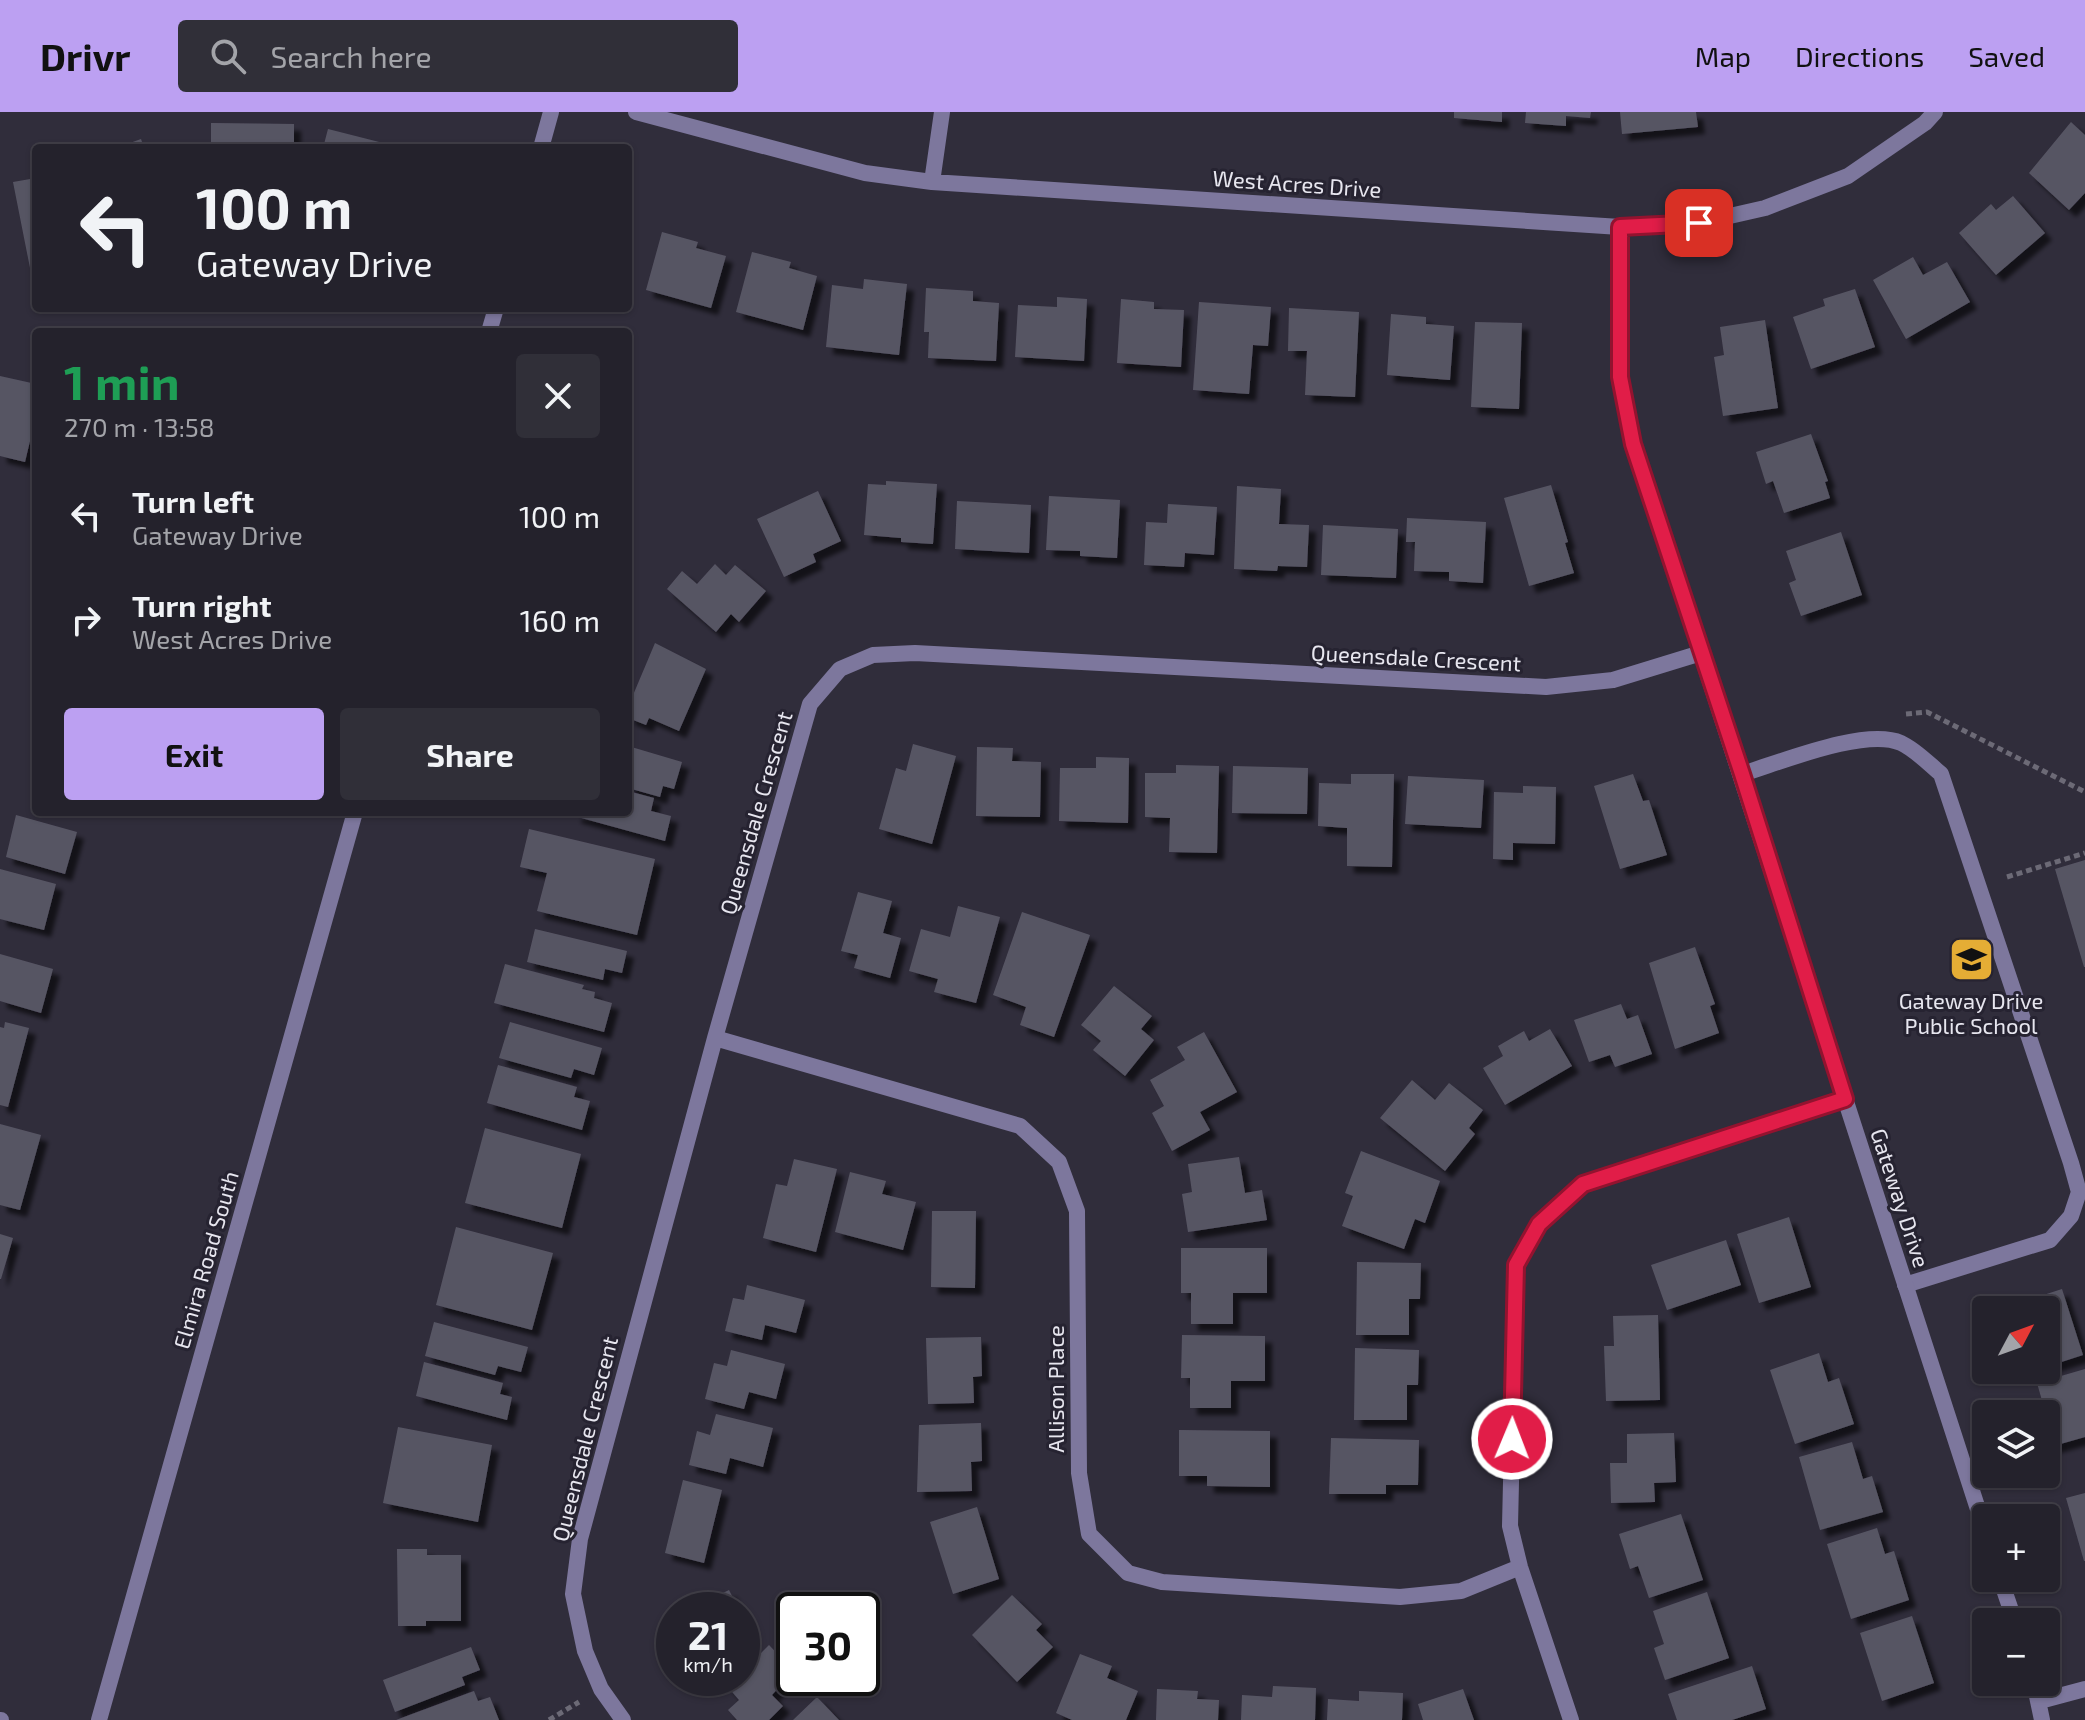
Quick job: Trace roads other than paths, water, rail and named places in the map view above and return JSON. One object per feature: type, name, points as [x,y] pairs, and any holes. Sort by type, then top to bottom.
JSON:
[{"type":"street","points":[[542,144],[551,112]]},
{"type":"street","name":"West Acres Drive","points":[[636,112],[865,173],[932,182],[1620,227],[1699,223],[1765,208],[1848,176],[1925,123],[1935,112]]},
{"type":"street","points":[[932,182],[942,112]]},
{"type":"street","name":"Gateway Drive","points":[[1620,227],[1620,377],[1633,444],[1976,1504]]},
{"type":"street","name":"Queensdale Crescent","points":[[623,1720],[601,1689],[585,1651],[573,1594],[580,1539],[715,1038],[810,704],[840,669],[873,655],[915,653],[1546,687],[1613,680],[1701,653]]},
{"type":"street","points":[[1742,774],[1849,741],[1874,739],[1900,742],[1941,774],[2082,1194],[2071,1216],[2050,1240],[1905,1285]]},
{"type":"street","name":"Elmira Road South","points":[[99,1720],[354,816]]},
{"type":"street","name":"Allison Place","points":[[715,1038],[1020,1126],[1059,1162],[1077,1211],[1079,1473],[1089,1534],[1128,1573],[1162,1582],[1400,1597],[1461,1591],[1520,1567]]},
{"type":"street","points":[[1571,1720],[1520,1567],[1510,1526],[1516,1265],[1539,1224],[1583,1184],[1845,1099]]},
{"type":"street","points":[[2040,1701],[2085,1689]]},
{"type":"street","points":[[2038,1696],[2042,1720]]},
{"type":"place","name":"Gateway Drive Public School","points":[[1971,960]]}]
